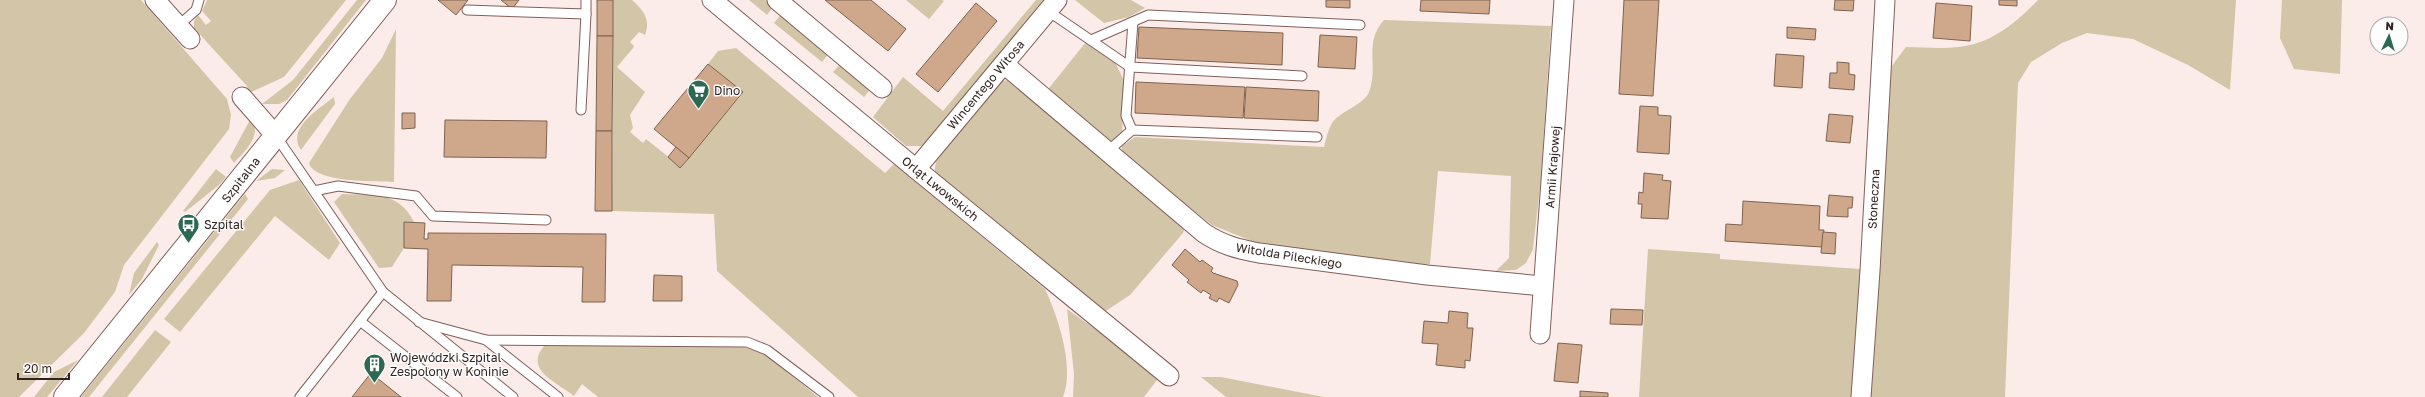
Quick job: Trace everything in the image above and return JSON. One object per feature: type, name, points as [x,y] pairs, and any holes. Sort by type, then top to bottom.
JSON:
[{"type":"street","points":[[155,0],[184,32]]},
{"type":"street","name":"Szpitalna","points":[[66,397],[385,0]]},
{"type":"street","name":"Orląt Lwowskich","points":[[712,0],[1169,376]]},
{"type":"street","points":[[777,0],[882,88]]},
{"type":"street","name":"Armii Krajowej","points":[[1540,334],[1564,0]]},
{"type":"street","name":"Słoneczna","points":[[1861,397],[1870,271],[1884,0]]},
{"type":"street","name":"Wincentego Witosa","points":[[916,169],[1052,5]]},
{"type":"street","name":"Witolda Pileckiego","points":[[1004,64],[1204,233],[1218,242],[1236,249],[1427,275],[1543,286]]},
{"type":"street","points":[[242,97],[276,136]]},
{"type":"lane","points":[[184,32],[196,10],[199,0]]},
{"type":"lane","points":[[581,110],[586,0]]},
{"type":"lane","points":[[1052,5],[1091,40],[1130,67],[1302,76]]},
{"type":"lane","points":[[467,10],[586,14]]},
{"type":"lane","points":[[1091,40],[1148,15],[1360,25]]},
{"type":"lane","points":[[1132,130],[1126,116],[1133,22]]},
{"type":"lane","points":[[1107,152],[1132,130],[1317,137]]},
{"type":"lane","points":[[276,136],[383,292],[513,397]]},
{"type":"lane","points":[[314,191],[338,186],[416,196],[433,216],[546,220]]},
{"type":"lane","points":[[300,397],[383,292]]},
{"type":"lane","points":[[360,321],[457,397]]},
{"type":"lane","points":[[419,322],[486,340],[747,342],[767,350],[829,397]]},
{"type":"lane","points":[[486,340],[558,397]]},
{"type":"shaded area","points":[[0,0],[141,0],[227,99],[231,115],[229,129],[124,265],[115,292],[84,333],[19,397],[0,397]]},
{"type":"shaded area","points":[[207,0],[346,0],[284,77],[249,93],[247,86],[194,28],[194,21],[198,15],[206,25],[211,21],[202,11]]},
{"type":"shaded area","points":[[357,0],[366,0],[287,100],[279,104],[262,104],[293,80]]},
{"type":"shaded area","points":[[613,0],[632,0],[643,11],[647,24],[645,35],[639,32],[630,42],[634,46],[633,48],[617,67],[645,92],[630,115],[633,128],[630,132],[643,143],[646,139],[681,167],[743,93],[708,64],[718,51],[736,48],[885,173],[894,164],[1045,289],[1060,328],[1066,357],[1066,385],[1063,397],[858,397],[717,271],[714,214],[612,211]]},
{"type":"shaded area","points":[[749,0],[766,0],[774,6],[767,15]]},
{"type":"shaded area","points":[[906,0],[942,0],[944,1],[929,19]]},
{"type":"shaded area","points":[[1036,0],[1044,0],[926,142],[921,146],[906,146],[873,117],[903,77],[943,111]]},
{"type":"shaded area","points":[[1075,0],[1131,0],[1145,8],[1129,17],[1104,23]]},
{"type":"shaded area","points":[[2038,0],[2236,0],[2230,90],[2188,65],[2133,39],[2087,33],[2062,43],[2031,62],[2018,83],[2005,397],[1868,397],[1885,75],[1906,47],[1952,48],[1981,42],[2012,24]]},
{"type":"shaded area","points":[[2282,0],[2342,0],[2340,74],[2294,69],[2280,38]]},
{"type":"shaded area","points":[[782,13],[830,52],[822,62],[774,23]]},
{"type":"shaded area","points":[[1384,20],[1551,26],[1541,178],[1533,249],[1526,263],[1516,270],[1496,271],[1509,258],[1511,176],[1438,171],[1430,264],[1420,266],[1259,244],[1212,225],[1122,154],[1122,146],[1135,137],[1324,147],[1328,132],[1335,119],[1363,100],[1369,92],[1373,73],[1374,37]]},
{"type":"shaded area","points":[[396,29],[394,182],[346,180],[333,178],[313,170],[309,163],[350,99],[382,58]]},
{"type":"shaded area","points":[[1086,42],[1114,60],[1125,83],[1122,134],[1112,141],[1100,139],[1045,93]]},
{"type":"shaded area","points":[[842,62],[872,87],[864,97],[833,72]]},
{"type":"shaded area","points":[[1007,80],[1186,225],[1183,233],[1130,295],[1101,314],[934,176],[936,161],[999,82]]},
{"type":"shaded area","points":[[334,97],[335,104],[301,150],[297,142],[301,127],[313,113]]},
{"type":"shaded area","points":[[251,118],[254,124],[254,137],[234,163],[230,157]]},
{"type":"shaded area","points":[[216,169],[226,177],[219,185],[185,212],[183,211]]},
{"type":"shaded area","points":[[272,169],[285,170],[275,178],[256,181]]},
{"type":"shaded area","points":[[299,180],[340,243],[329,260],[275,216],[180,332],[164,319],[270,190]]},
{"type":"shaded area","points":[[245,194],[248,199],[89,397],[81,397]]},
{"type":"shaded area","points":[[342,194],[364,194],[384,197],[401,205],[408,212],[414,222],[404,222],[404,248],[392,267],[379,268],[334,202]]},
{"type":"shaded area","points":[[157,242],[159,245],[142,279],[129,295],[134,273]]},
{"type":"shaded area","points":[[1648,249],[1720,254],[1720,259],[1860,269],[1854,397],[1639,397]]},
{"type":"shaded area","points":[[1067,309],[1130,354],[1157,380],[1144,397],[1073,397],[1074,374]]},
{"type":"shaded area","points":[[155,330],[171,342],[127,397],[102,397]]},
{"type":"shaded area","points":[[546,344],[730,345],[754,349],[768,356],[818,397],[598,397],[582,384],[574,396],[550,380],[539,367],[538,361],[540,353]]},
{"type":"shaded area","points":[[78,360],[47,397],[34,397],[54,372]]},
{"type":"shaded area","points":[[1201,377],[1221,377],[1324,397],[1226,397]]},
{"type":"building","points":[[438,0],[468,0],[456,15]]},
{"type":"building","points":[[501,0],[519,0],[512,9]]},
{"type":"building","points":[[597,0],[613,0],[613,36],[597,36]]},
{"type":"building","points":[[825,0],[871,0],[906,29],[888,51]]},
{"type":"building","points":[[1326,0],[1350,0],[1350,8],[1326,7]]},
{"type":"building","points":[[1421,0],[1490,0],[1489,14],[1420,11]]},
{"type":"building","points":[[1624,0],[1659,0],[1653,96],[1619,94]]},
{"type":"building","points":[[1835,0],[1854,0],[1853,11],[1834,10]]},
{"type":"building","points":[[1999,0],[2017,0],[2017,6],[1999,5]]},
{"type":"building","points":[[976,3],[997,21],[938,92],[916,74]]},
{"type":"building","points":[[1936,3],[1972,6],[1970,41],[1933,38]]},
{"type":"building","points":[[1139,27],[1283,33],[1282,65],[1137,58]]},
{"type":"building","points":[[1787,27],[1816,29],[1815,40],[1787,38]]},
{"type":"building","points":[[1320,35],[1357,37],[1355,69],[1318,67]]},
{"type":"building","points":[[597,36],[613,36],[612,131],[596,131]]},
{"type":"building","points":[[1776,54],[1804,56],[1802,88],[1774,86]]},
{"type":"building","points":[[1837,62],[1849,63],[1849,74],[1855,75],[1854,90],[1829,88],[1830,73],[1837,73]]},
{"type":"building","name":"Dino","points":[[708,64],[743,92],[689,158],[654,129]]},
{"type":"building","points":[[1136,82],[1245,87],[1243,118],[1135,113]]},
{"type":"building","points":[[1246,87],[1319,91],[1318,121],[1244,118]]},
{"type":"building","points":[[1640,106],[1658,107],[1658,115],[1671,116],[1669,154],[1637,152]]},
{"type":"building","points":[[402,113],[415,113],[415,128],[402,129]]},
{"type":"building","points":[[1829,114],[1853,116],[1850,143],[1826,141]]},
{"type":"building","points":[[445,120],[547,121],[546,158],[444,157]]},
{"type":"building","points":[[596,131],[612,131],[612,211],[595,211]]},
{"type":"building","points":[[676,147],[689,158],[680,168],[668,157]]},
{"type":"building","points":[[1644,173],[1663,175],[1662,180],[1671,181],[1668,219],[1641,218],[1642,204],[1638,204],[1639,192],[1643,193]]},
{"type":"building","points":[[1829,195],[1853,197],[1852,208],[1848,208],[1848,217],[1827,216]]},
{"type":"building","points":[[1743,201],[1820,206],[1819,230],[1824,230],[1822,247],[1725,241],[1726,224],[1742,225]]},
{"type":"building","points":[[404,222],[425,223],[424,239],[428,239],[428,233],[606,234],[605,302],[582,302],[583,267],[452,265],[451,301],[427,301],[428,249],[404,248]]},
{"type":"building","points":[[1823,232],[1836,233],[1835,254],[1821,253]]},
{"type":"building","points":[[1185,249],[1200,262],[1202,260],[1213,268],[1211,271],[1213,273],[1237,281],[1238,285],[1229,303],[1219,298],[1217,302],[1209,298],[1211,295],[1203,290],[1201,293],[1187,282],[1189,280],[1172,265]]},
{"type":"building","points":[[654,275],[682,276],[682,301],[653,301]]},
{"type":"building","points":[[1611,309],[1643,310],[1642,325],[1610,324]]},
{"type":"building","points":[[1449,311],[1468,313],[1467,328],[1473,328],[1470,361],[1465,360],[1465,368],[1436,365],[1438,344],[1422,343],[1424,321],[1448,323]]},
{"type":"building","points":[[1558,343],[1582,345],[1578,383],[1554,381]]},
{"type":"building","name":"Wojewódzki Szpital Zespolony w Koninie","points":[[371,373],[401,397],[352,397]]},
{"type":"building","points":[[1580,391],[1608,393],[1608,397],[1580,397]]},
{"type":"place","name":"Dino","points":[[698,110]]},
{"type":"place","name":"Szpital","points":[[189,244]]},
{"type":"place","name":"Wojewódzki Szpital Zespolony w Koninie","points":[[374,384]]}]
